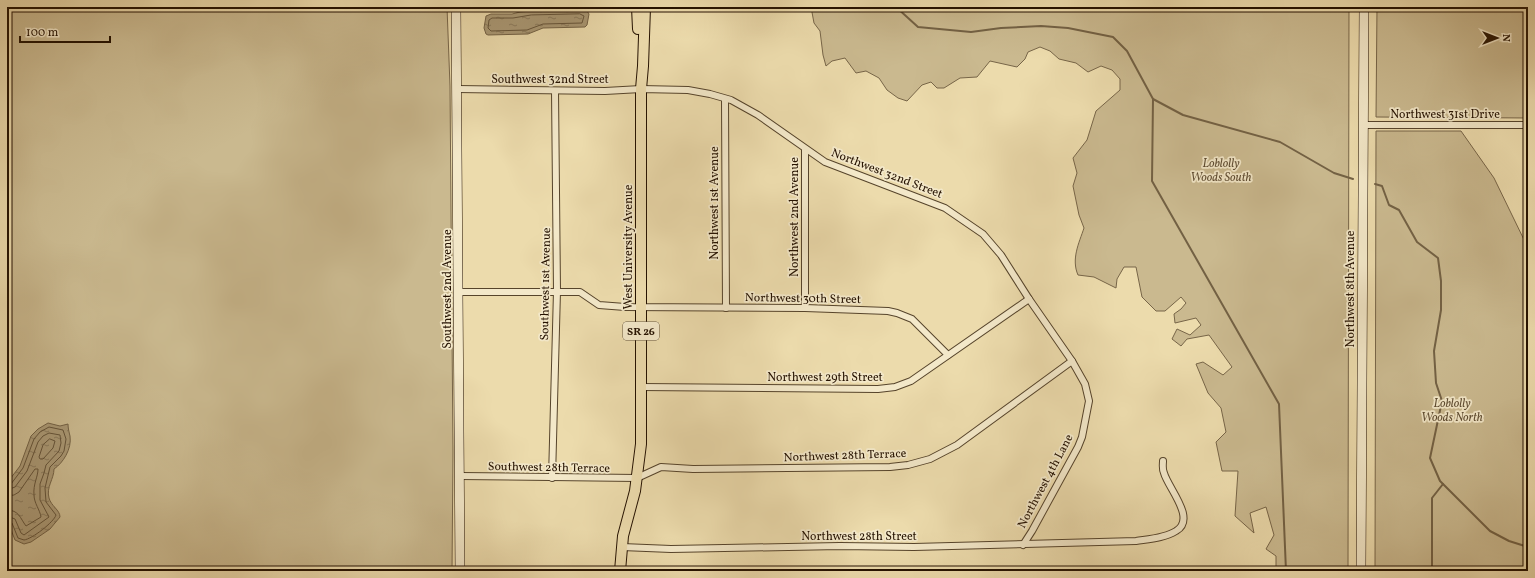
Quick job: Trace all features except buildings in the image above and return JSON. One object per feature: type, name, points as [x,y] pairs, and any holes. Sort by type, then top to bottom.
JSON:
[{"type":"main road","name":"Southwest 2nd Avenue","points":[[456,7],[458,89],[460,571]]},
{"type":"main road","name":"West University Avenue","points":[[637,7],[638,67],[642,89]]},
{"type":"main road","name":"West University Avenue","points":[[620,571],[623,536],[635,491],[641,444],[642,89],[644,66],[644,7]]},
{"type":"main road","name":"Northwest 8th Avenue","points":[[1361,571],[1362,125],[1364,7]]},
{"type":"street","name":"Southwest 32nd Street","points":[[458,89],[555,91],[642,89]]},
{"type":"street","name":"Northwest 32nd Street","points":[[642,89],[688,90],[710,94],[725,99],[758,115],[805,149],[826,162],[946,208],[983,234],[1001,255],[1029,299]]},
{"type":"street","name":"Southwest 1st Avenue","points":[[552,478],[557,291],[555,91]]},
{"type":"street","name":"Northwest 1st Avenue","points":[[725,99],[726,308]]},
{"type":"street","name":"Northwest 31st Drive","points":[[1362,125],[1528,125]]},
{"type":"street","name":"Northwest 2nd Avenue","points":[[805,149],[805,308]]},
{"type":"street","name":"Northwest 30th Street","points":[[459,292],[580,292],[599,305],[641,307],[805,308],[888,311],[912,319],[948,355]]},
{"type":"street","name":"Northwest 29th Street","points":[[642,387],[889,388],[911,381],[1029,299]]},
{"type":"street","name":"Northwest 4th Lane","points":[[1023,545],[1082,437],[1088,401],[1085,384],[1072,361],[1029,299]]},
{"type":"street","name":"Northwest 28th Terrace","points":[[637,478],[661,467],[890,467],[908,465],[930,459],[956,445],[1072,361]]},
{"type":"street","name":"Northwest 28th Street","points":[[622,547],[671,549],[759,547],[914,547],[1136,541],[1175,532],[1181,527],[1184,521],[1183,513],[1163,472],[1163,460]]},
{"type":"street","name":"Southwest 28th Terrace","points":[[460,476],[637,478]]},
{"type":"green space","points":[[7,7],[447,7],[450,86],[453,452],[452,571],[7,571]]},
{"type":"green space","name":"Loblolly Woods South","points":[[811,7],[1349,7],[1348,571],[1276,571],[1276,556],[1266,549],[1274,535],[1266,507],[1250,513],[1254,533],[1235,516],[1238,471],[1222,471],[1216,442],[1226,432],[1221,408],[1208,393],[1196,364],[1203,362],[1223,375],[1232,367],[1209,335],[1187,339],[1181,346],[1172,339],[1177,329],[1190,335],[1201,325],[1196,318],[1175,323],[1174,314],[1186,303],[1181,297],[1165,311],[1156,311],[1142,297],[1136,267],[1124,267],[1117,279],[1116,288],[1094,277],[1078,275],[1075,263],[1078,245],[1084,228],[1079,215],[1073,186],[1077,173],[1073,158],[1087,140],[1096,111],[1120,90],[1120,79],[1112,70],[1101,66],[1088,72],[1076,63],[1059,59],[1050,51],[1040,47],[1028,52],[1025,59],[1017,67],[990,61],[977,77],[960,78],[944,88],[937,88],[931,82],[922,85],[907,101],[898,98],[887,90],[879,78],[866,71],[856,73],[845,58],[832,61],[826,66],[820,31],[814,23]]},
{"type":"green space","points":[[1377,7],[1528,7],[1528,118],[1376,117]]},
{"type":"green space","name":"Loblolly Woods North","points":[[1376,131],[1461,131],[1494,178],[1528,248],[1528,571],[1375,571]]},
{"type":"water","points":[[530,11],[587,11],[589,14],[587,25],[585,27],[543,28],[528,34],[488,35],[486,34],[484,28],[486,16],[491,14],[512,14]]},
{"type":"water","points":[[48,423],[60,426],[68,424],[70,436],[70,446],[64,459],[54,469],[48,494],[50,501],[59,512],[60,517],[50,529],[31,542],[24,544],[15,540],[8,522],[7,483],[20,466],[31,436],[38,429]]},
{"type":"waterway","points":[[896,7],[918,27],[971,32],[1001,28],[1041,26],[1068,28],[1113,37],[1127,51],[1153,99],[1183,115],[1280,142],[1334,173],[1353,179]]},
{"type":"waterway","points":[[1153,99],[1152,181],[1279,404],[1286,571]]},
{"type":"waterway","points":[[1375,184],[1382,186],[1389,205],[1399,210],[1417,242],[1438,258],[1441,281],[1441,310],[1434,351],[1436,383],[1442,401],[1430,458],[1440,481],[1490,531],[1509,541],[1528,547]]},
{"type":"waterway","points":[[1432,571],[1432,498],[1443,484]]}]
